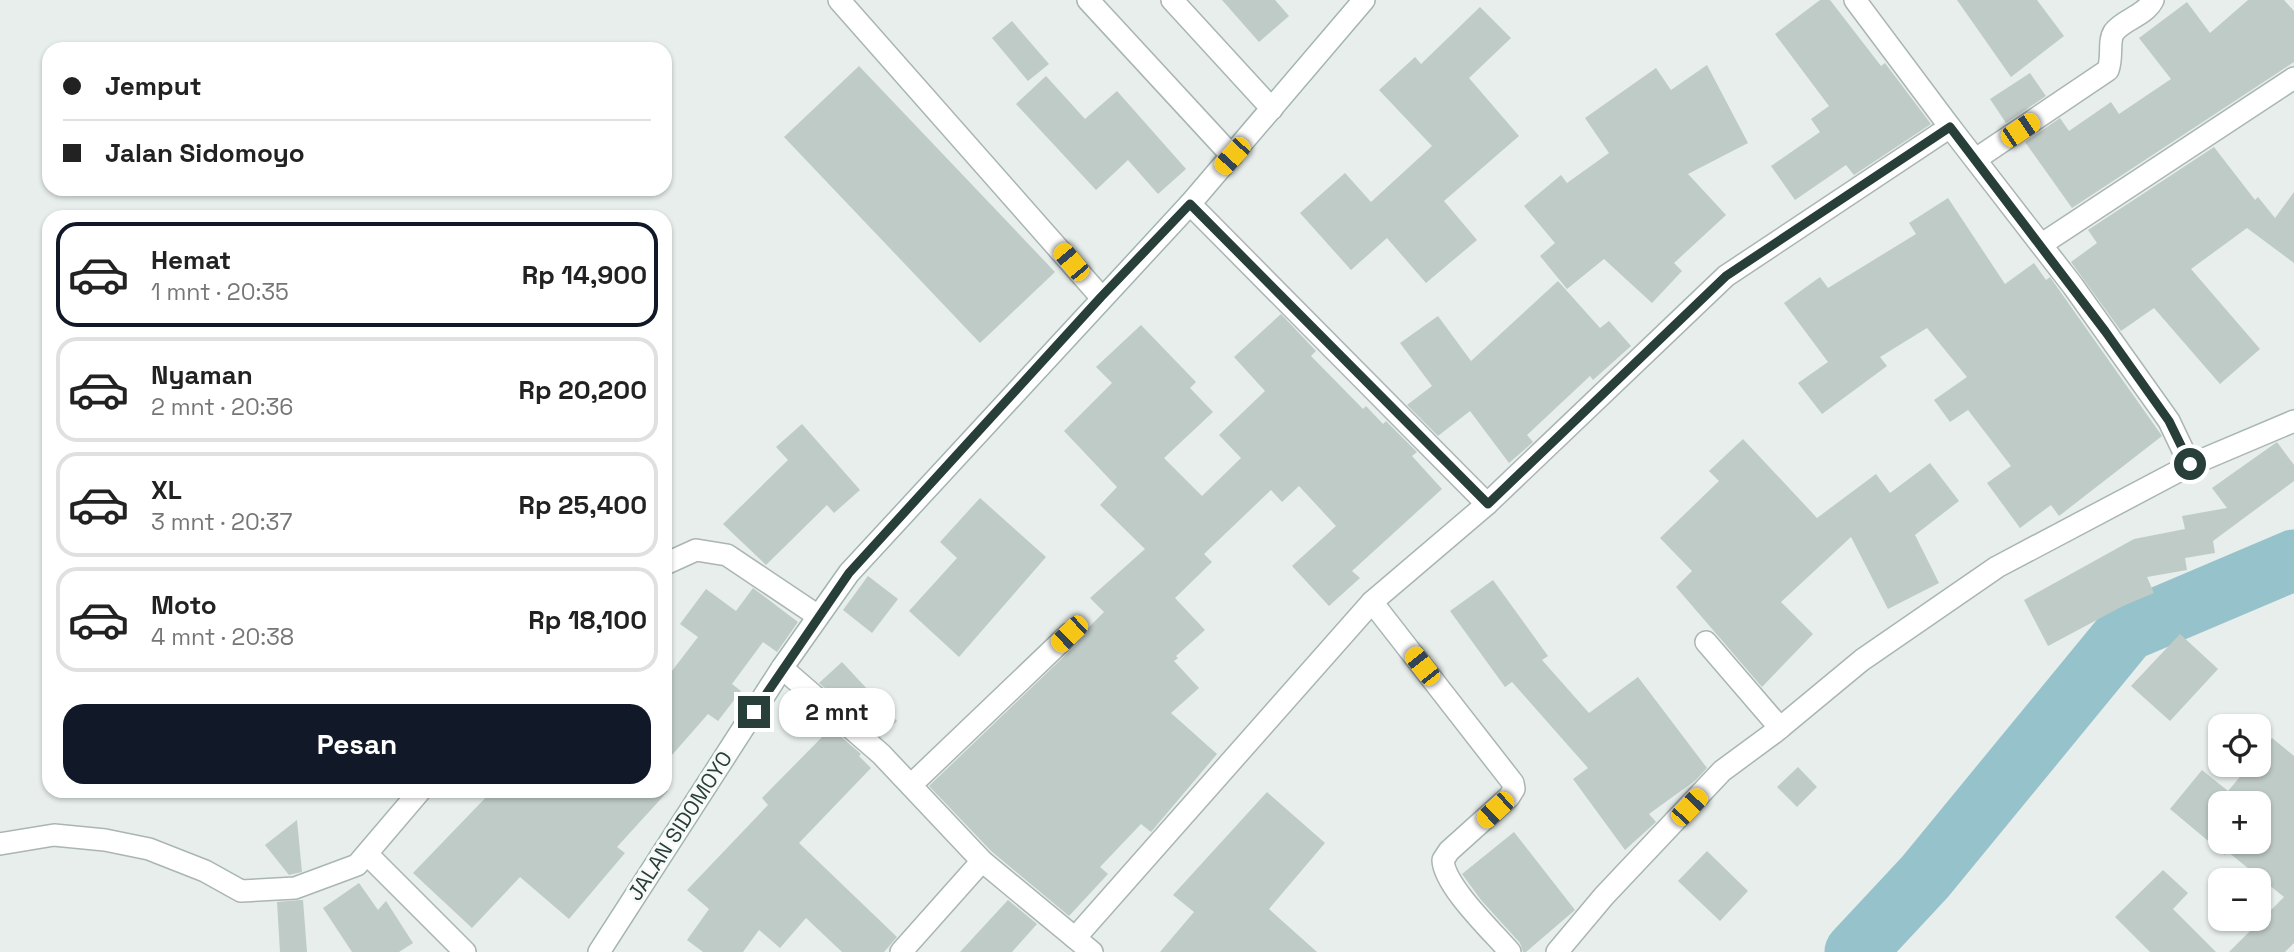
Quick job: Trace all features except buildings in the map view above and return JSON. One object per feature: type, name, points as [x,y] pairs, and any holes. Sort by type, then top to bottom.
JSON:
[{"type":"street","points":[[839,0],[1101,297]]},
{"type":"street","points":[[1088,0],[1232,156]]},
{"type":"street","points":[[1172,0],[1272,109]]},
{"type":"street","name":"JALAN SIDOMOYO","points":[[599,952],[782,668],[849,573],[1101,297],[1190,204],[1364,0]]},
{"type":"street","points":[[1856,0],[1950,127],[2042,244],[2169,421],[2190,464]]},
{"type":"street","points":[[1976,159],[2108,70],[2113,57],[2110,44],[2114,33],[2147,8],[2152,0]]},
{"type":"street","points":[[2042,244],[2294,78]]},
{"type":"street","points":[[1075,938],[1372,602],[1488,504],[1726,276],[1950,127]]},
{"type":"street","points":[[1190,204],[1488,504]]},
{"type":"street","points":[[1558,952],[1604,896],[1723,771],[1862,660],[1997,567],[2190,464],[2294,421]]},
{"type":"street","points":[[672,561],[695,550],[727,555],[818,616]]},
{"type":"street","points":[[1372,602],[1513,783],[1514,789],[1509,797],[1449,850],[1443,860],[1447,875],[1458,891],[1510,952]]},
{"type":"street","points":[[911,785],[1069,634]]},
{"type":"street","points":[[1706,642],[1780,728]]},
{"type":"street","points":[[782,668],[881,754],[982,861],[1092,952]]},
{"type":"street","points":[[0,844],[54,835],[116,842],[149,849],[205,871],[241,891],[295,888],[357,865],[414,798]]},
{"type":"street","points":[[367,854],[466,952]]},
{"type":"street","points":[[901,952],[982,861]]},
{"type":"waterway","points":[[1855,952],[1925,877],[2127,631],[2294,560]]},
{"type":"route","points":[[754,712],[849,573],[967,442],[1190,204],[1488,504],[1726,276],[1950,127],[2073,286],[2169,421],[2190,464]]}]
